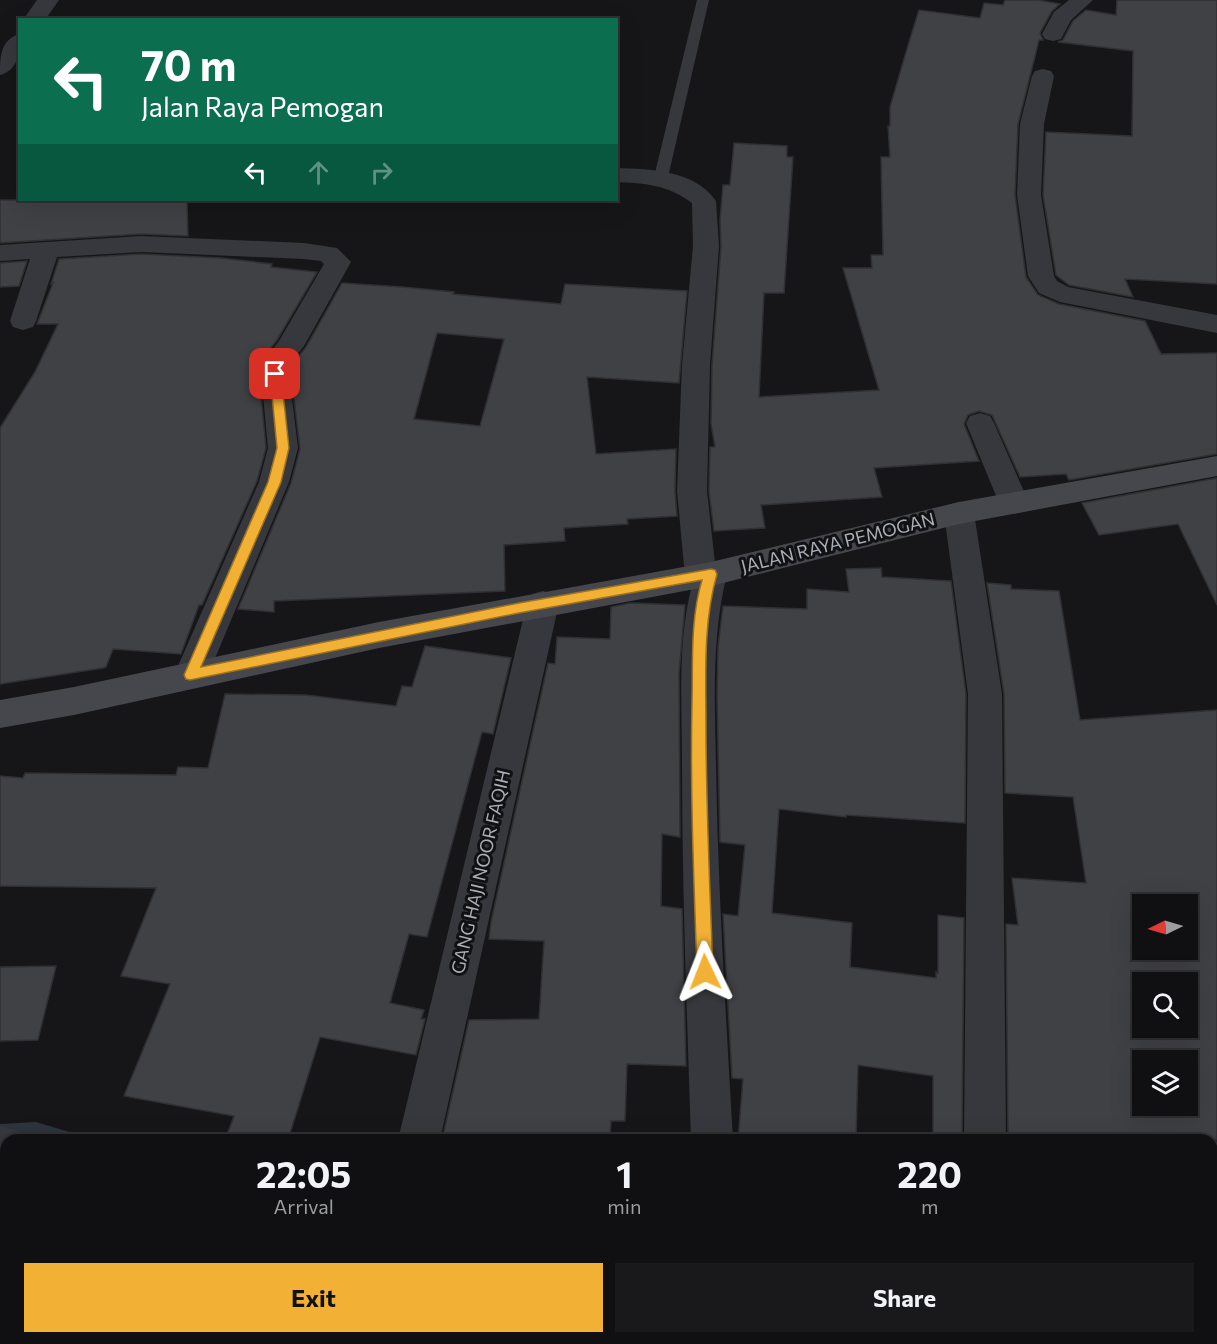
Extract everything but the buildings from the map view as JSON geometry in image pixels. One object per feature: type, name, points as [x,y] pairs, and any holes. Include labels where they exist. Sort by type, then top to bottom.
[{"type":"street","points":[[35,18],[48,0]]},
{"type":"street","points":[[1053,34],[1062,17],[1082,0]]},
{"type":"street","points":[[0,68],[18,44]]},
{"type":"street","points":[[1043,76],[1032,124],[1029,195],[1041,276],[1048,287],[1060,294],[1217,324]]},
{"type":"street","points":[[618,175],[661,177],[688,188],[704,201],[706,246],[696,365],[692,491],[706,575],[700,629],[699,805],[712,1134]]},
{"type":"street","points":[[0,253],[141,244],[304,250],[328,255],[338,262],[290,346],[279,359],[275,374],[283,448],[274,482],[190,675]]},
{"type":"street","points":[[23,321],[46,250]]},
{"type":"street","points":[[980,423],[1014,503]]},
{"type":"street","name":"JALAN RAYA PEMOGAN","points":[[0,714],[543,603],[706,575],[959,513],[1217,466]]},
{"type":"street","points":[[959,513],[985,694],[985,1134]]},
{"type":"street","name":"GANG HAJI NOOR FAQIH","points":[[420,1134],[543,603]]},
{"type":"lane","points":[[661,177],[704,0]]},
{"type":"waterway","points":[[0,1132],[36,1130],[50,1134]]},
{"type":"route","points":[[275,374],[283,448],[274,482],[190,675],[379,635],[711,574],[703,599],[700,629],[699,805],[705,972]]}]
